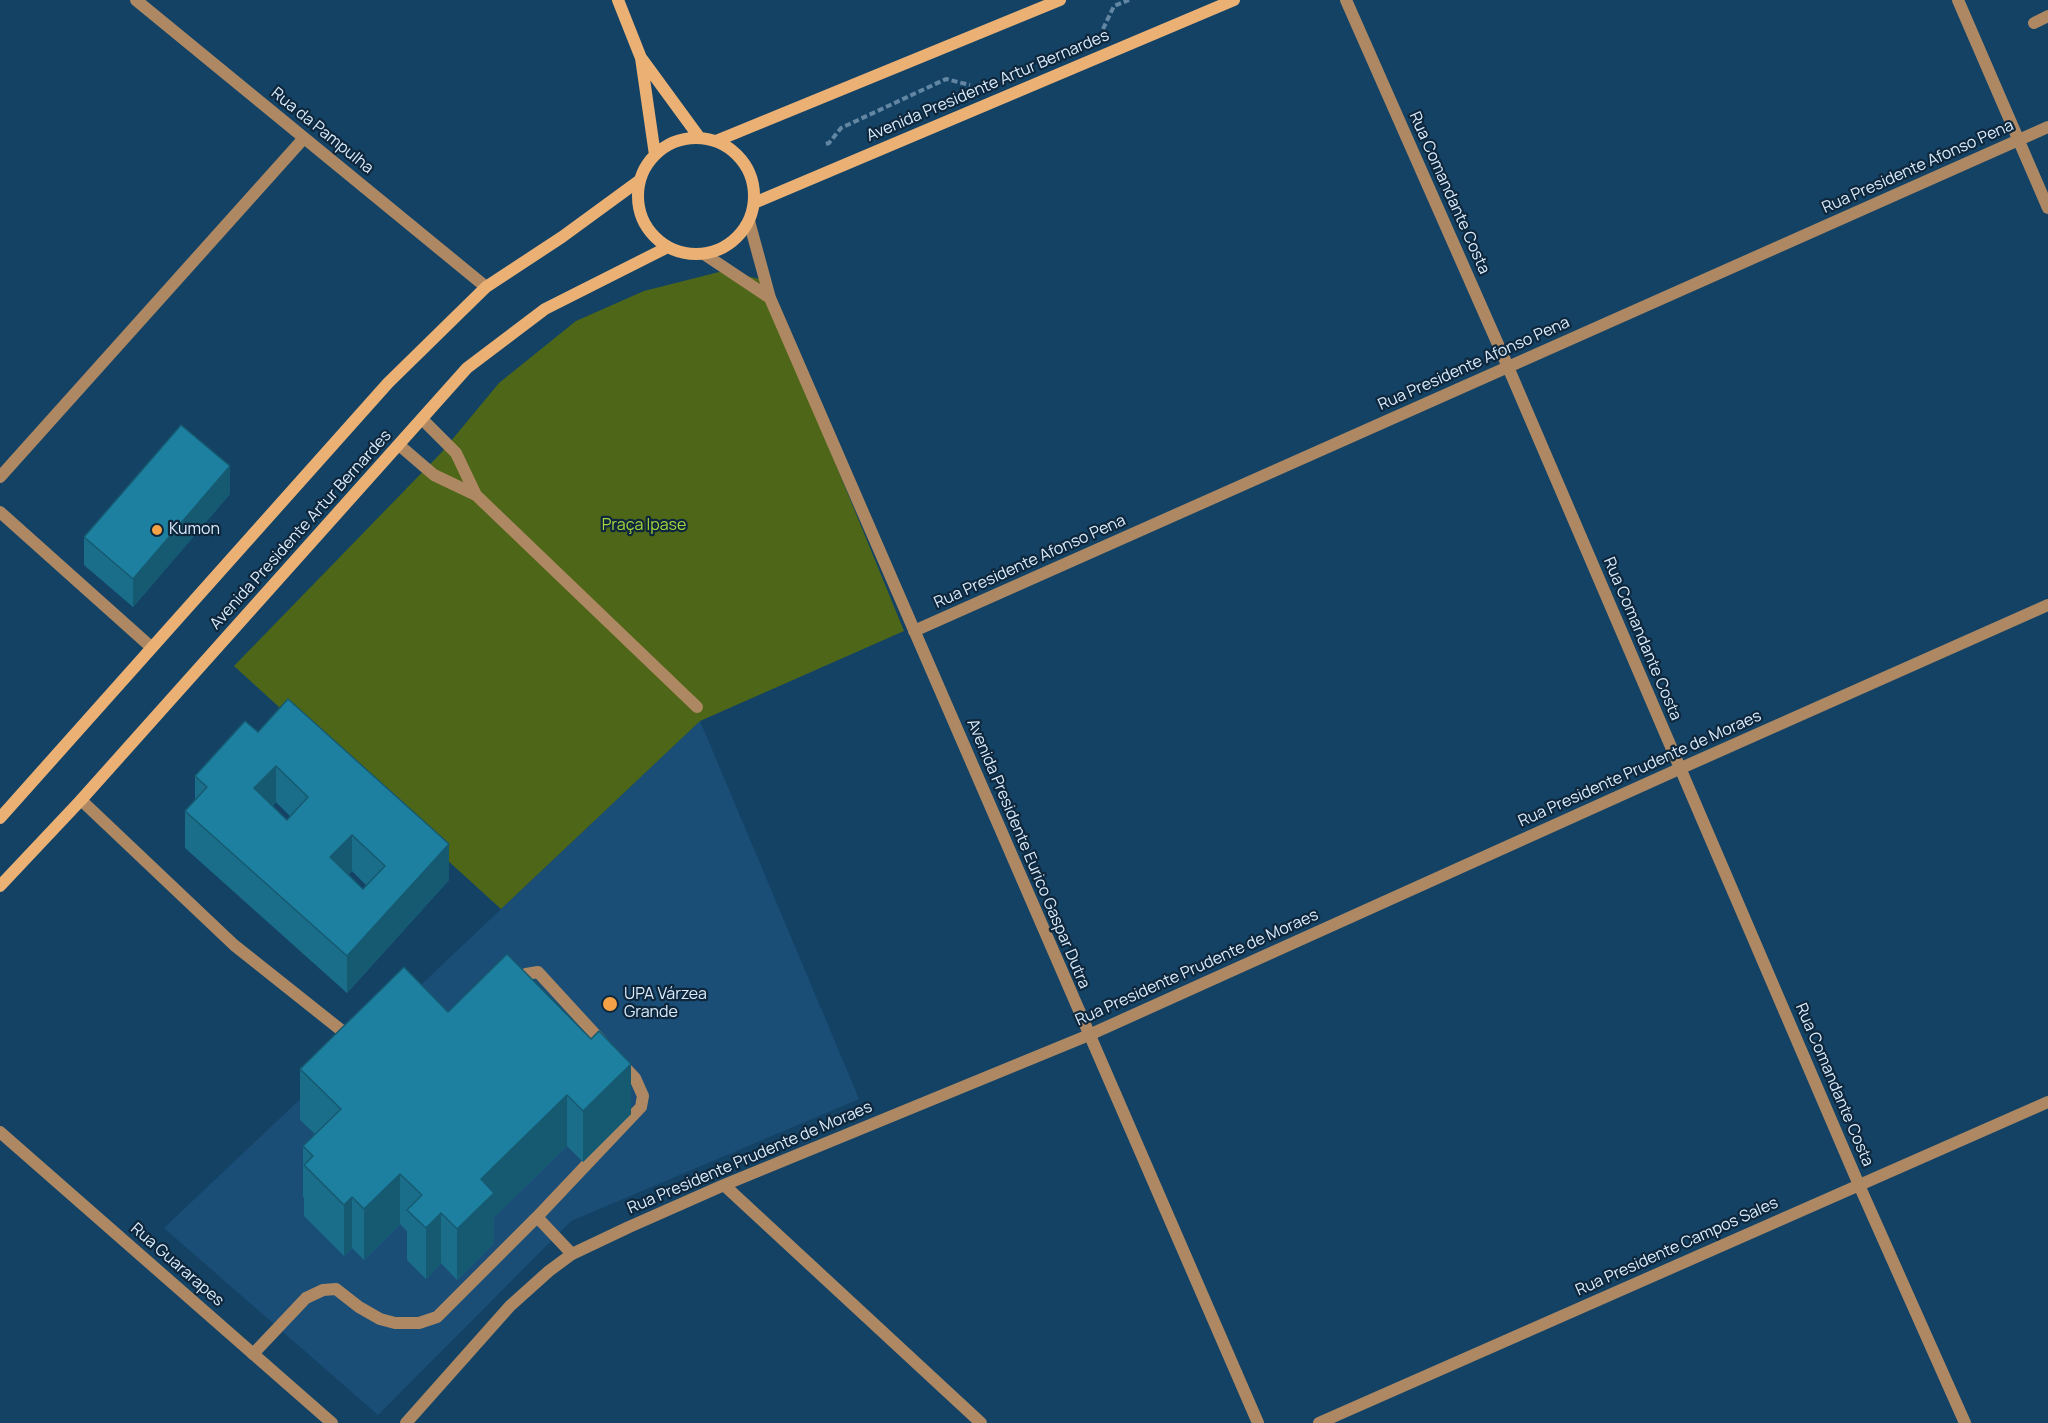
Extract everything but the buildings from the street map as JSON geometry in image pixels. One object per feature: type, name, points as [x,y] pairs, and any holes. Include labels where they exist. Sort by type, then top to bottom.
[{"type":"main road","points":[[618,0],[641,58],[655,155]]},
{"type":"main road","points":[[716,141],[1060,0]]},
{"type":"main road","name":"Avenida Presidente Artur Bernardes","points":[[754,203],[1234,0]]},
{"type":"main road","points":[[641,58],[699,137]]},
{"type":"main road","points":[[699,137],[716,141],[733,151],[746,166],[753,184],[754,203],[749,221],[738,237],[723,248],[704,254],[685,253],[668,247],[652,235],[642,218],[638,200],[640,180],[648,163],[655,155],[678,140],[699,137]]},
{"type":"main road","name":"Avenida Presidente Artur Bernardes","points":[[0,818],[388,383],[486,287],[562,237],[640,180]]},
{"type":"main road","name":"Avenida Presidente Artur Bernardes","points":[[0,886],[81,800],[467,368],[545,309],[668,247]]},
{"type":"street","name":"Rua da Pampulha","points":[[136,0],[486,287]]},
{"type":"street","name":"Rua Comandante Costa","points":[[1346,0],[1508,367],[1859,1185],[1965,1423]]},
{"type":"street","points":[[1958,0],[2048,208]]},
{"type":"street","points":[[2034,23],[2048,16]]},
{"type":"street","name":"Rua Presidente Afonso Pena","points":[[914,631],[2048,127]]},
{"type":"street","points":[[0,477],[304,138]]},
{"type":"street","name":"Avenida Presidente Eurico Gaspar Dutra","points":[[749,221],[770,298],[1258,1423]]},
{"type":"street","points":[[704,254],[770,298]]},
{"type":"street","points":[[422,419],[456,453],[476,495]]},
{"type":"street","points":[[399,445],[434,475],[476,495],[697,707]]},
{"type":"street","points":[[0,512],[151,647]]},
{"type":"street","name":"Rua Presidente Prudente de Moraes","points":[[406,1423],[510,1306],[572,1254],[724,1185],[1089,1035],[2048,605]]},
{"type":"street","points":[[81,800],[234,945],[351,1038]]},
{"type":"street","points":[[253,1354],[306,1298],[323,1290],[336,1288],[359,1308],[380,1319],[395,1323],[419,1323],[437,1317],[537,1217],[641,1107],[642,1096],[635,1078],[538,972],[526,974],[508,990]]},
{"type":"street","name":"Rua Presidente Campos Sales","points":[[1319,1423],[2048,1102]]},
{"type":"street","name":"Rua Guararapes","points":[[0,1132],[332,1423]]},
{"type":"street","points":[[724,1185],[981,1423]]},
{"type":"street","points":[[537,1217],[572,1254]]},
{"type":"path","points":[[1101,32],[1114,6],[1129,0]]},
{"type":"path","points":[[819,147],[829,143],[841,128],[946,79],[974,86]]},
{"type":"shaded area","name":"UPA Várzea Grande","points":[[700,721],[859,1099],[571,1221],[378,1415],[164,1228]]},
{"type":"green space","name":"Praça Ipase","points":[[723,271],[760,279],[904,631],[700,721],[501,909],[234,666],[441,453],[499,383],[576,321],[644,291]]},
{"type":"place","name":"Kumon","points":[[157,530]]},
{"type":"place","name":"UPA Várzea Grande","points":[[610,1004]]}]
